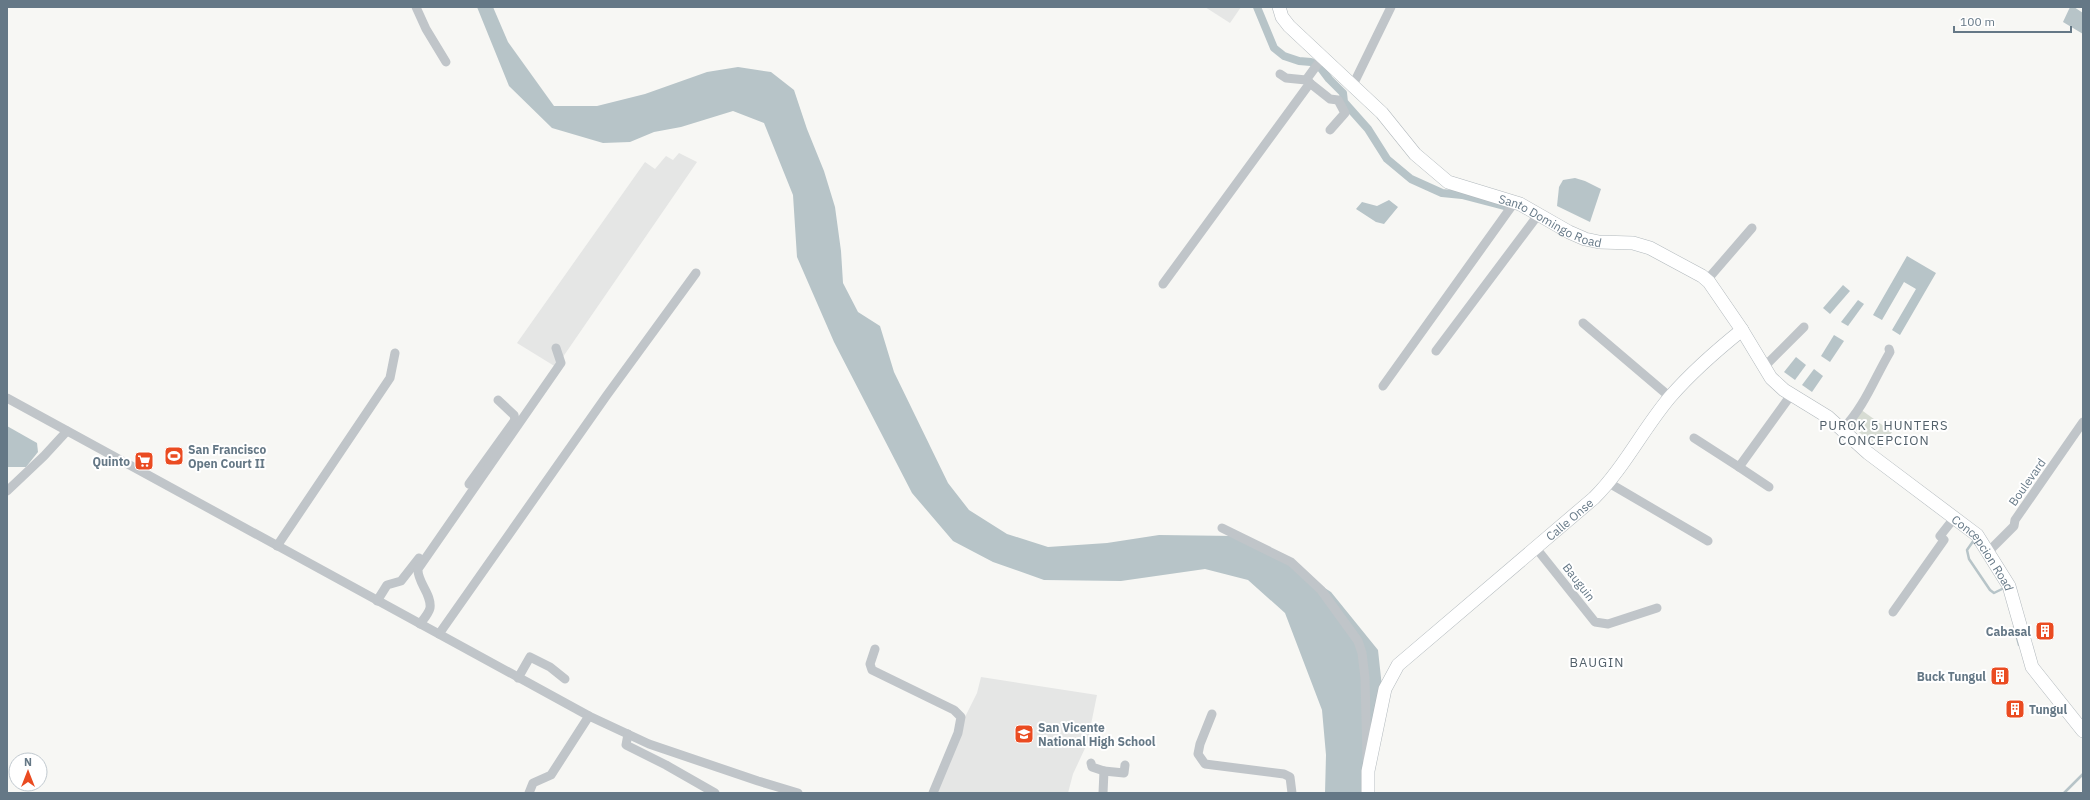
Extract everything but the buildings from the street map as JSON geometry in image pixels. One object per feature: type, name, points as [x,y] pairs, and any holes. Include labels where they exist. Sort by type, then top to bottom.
[{"type":"street","points":[[416,7],[426,29],[446,62]]},
{"type":"street","name":"Santo Domingo Road","points":[[1279,7],[1282,17],[1319,63],[1353,85],[1382,113],[1415,154],[1448,182],[1514,203],[1538,214],[1569,232],[1585,238],[1599,242],[1633,243],[1650,248],[1707,280],[1739,332],[1771,378],[1790,397],[1827,417]]},
{"type":"street","points":[[1353,85],[1391,7]]},
{"type":"street","points":[[1162,284],[1308,82],[1319,63]]},
{"type":"street","points":[[1280,74],[1286,78],[1308,82],[1330,99],[1338,100],[1345,113],[1330,130]]},
{"type":"street","points":[[1383,386],[1514,203]]},
{"type":"street","points":[[1436,351],[1538,214]]},
{"type":"street","points":[[1707,280],[1752,228]]},
{"type":"street","points":[[439,634],[616,383],[696,273]]},
{"type":"street","points":[[1583,323],[1670,397]]},
{"type":"street","points":[[1764,368],[1804,327]]},
{"type":"street","name":"Calle Onse","points":[[1368,793],[1368,771],[1384,695],[1390,678],[1398,665],[1578,514],[1609,483],[1670,397],[1722,346],[1739,332]]},
{"type":"street","points":[[420,624],[430,608],[428,597],[418,574],[418,569],[561,363],[556,348]]},
{"type":"street","points":[[1842,430],[1859,410],[1870,392],[1890,352],[1889,349]]},
{"type":"street","points":[[277,546],[390,378],[396,353]]},
{"type":"street","points":[[1739,467],[1790,397]]},
{"type":"street","points":[[7,398],[589,716],[649,744],[758,782],[798,793]]},
{"type":"street","points":[[377,601],[387,585],[401,581],[416,562],[515,420],[514,415],[498,400]]},
{"type":"street","name":"Concepcion Road","points":[[1827,417],[1868,453],[1977,535],[2009,586],[2032,667],[2083,731]]},
{"type":"street","name":"Boulevard","points":[[1988,552],[2014,526],[2015,520],[2083,422]]},
{"type":"street","points":[[7,491],[44,456],[67,431]]},
{"type":"street","points":[[1694,438],[1769,487]]},
{"type":"street","points":[[1609,483],[1708,541]]},
{"type":"street","points":[[1893,612],[1944,540],[1940,536],[1954,519]]},
{"type":"street","points":[[1222,528],[1291,562],[1321,590],[1358,641],[1362,653],[1365,678],[1368,771]]},
{"type":"street","name":"Bauguin","points":[[1536,548],[1595,622],[1608,624],[1657,608]]},
{"type":"street","points":[[875,649],[870,664],[872,670],[954,710],[961,717],[958,733],[933,793]]},
{"type":"street","points":[[518,678],[530,657],[550,667],[565,679]]},
{"type":"street","points":[[1212,714],[1200,744],[1198,754],[1205,764],[1284,774],[1290,777],[1292,793]]},
{"type":"street","points":[[530,793],[533,783],[551,775],[589,716]]},
{"type":"street","points":[[628,734],[626,745],[666,765],[715,793]]},
{"type":"street","points":[[1091,763],[1092,767],[1104,772],[1124,773],[1125,765]]},
{"type":"street","points":[[1103,793],[1104,772]]},
{"type":"shaded area","points":[[477,7],[493,7],[508,42],[554,106],[597,106],[645,94],[707,72],[738,67],[771,72],[794,90],[807,129],[824,171],[835,207],[841,251],[843,283],[858,312],[880,326],[894,372],[948,483],[969,510],[1007,534],[1048,547],[1107,543],[1159,535],[1235,536],[1274,555],[1331,592],[1378,650],[1382,687],[1365,793],[1325,793],[1326,755],[1322,710],[1285,613],[1248,580],[1205,569],[1121,581],[1044,580],[993,562],[953,541],[912,493],[834,342],[797,257],[793,195],[764,123],[733,111],[681,127],[654,132],[630,142],[603,143],[552,128],[509,86]]},
{"type":"shaded area","points":[[1205,7],[1241,7],[1230,23]]},
{"type":"shaded area","points":[[2070,7],[2074,7],[2083,13],[2083,34],[2063,22]]},
{"type":"shaded area","points":[[679,153],[697,162],[556,367],[517,343],[645,162],[655,169],[666,156],[673,160]]},
{"type":"shaded area","points":[[1575,178],[1601,189],[1590,222],[1557,206],[1559,187],[1563,180]]},
{"type":"shaded area","points":[[1389,200],[1398,207],[1384,224],[1376,222],[1356,209],[1362,202],[1377,206]]},
{"type":"shaded area","points":[[1907,256],[1936,273],[1900,335],[1892,330],[1916,289],[1904,282],[1882,320],[1873,315]]},
{"type":"shaded area","points":[[1843,285],[1850,291],[1830,314],[1823,308]]},
{"type":"shaded area","points":[[1858,300],[1864,304],[1848,326],[1841,322]]},
{"type":"shaded area","points":[[1834,335],[1844,341],[1830,362],[1821,356]]},
{"type":"shaded area","points":[[1796,357],[1806,365],[1795,380],[1784,372]]},
{"type":"shaded area","points":[[1814,369],[1823,376],[1812,392],[1802,385]]},
{"type":"shaded area","points":[[1860,409],[1892,432],[1881,448],[1849,425]]},
{"type":"shaded area","points":[[7,426],[37,443],[38,452],[26,467],[7,467]]},
{"type":"shaded area","name":"San Vicente National High School","points":[[981,677],[1097,695],[1087,744],[1073,774],[1068,793],[934,793],[962,723],[977,693]]},
{"type":"waterway","points":[[1257,7],[1274,48],[1284,56],[1299,61],[1311,62],[1320,67],[1329,79],[1343,93],[1344,102],[1368,129],[1387,159],[1411,179],[1442,193],[1462,195],[1508,207]]},
{"type":"waterway","points":[[1974,540],[1967,550],[1969,559],[1990,590],[1994,593],[2004,588]]},
{"type":"waterway","points":[[2014,627],[2019,645]]},
{"type":"waterway","points":[[2064,793],[2083,774]]},
{"type":"place","name":"San Francisco Open Court II","points":[[174,456]]},
{"type":"place","name":"Quinto","points":[[144,461]]},
{"type":"place","name":"Cabasal","points":[[2045,631]]},
{"type":"place","name":"Buck Tungul","points":[[2000,676]]},
{"type":"place","name":"Tungul","points":[[2015,709]]},
{"type":"place","name":"San Vicente National High School","points":[[1024,734]]},
{"type":"district","name":"PUROK 5 HUNTERS CONCEPCION","points":[[1884,432]]},
{"type":"district","name":"BAUGIN","points":[[1597,662]]}]
